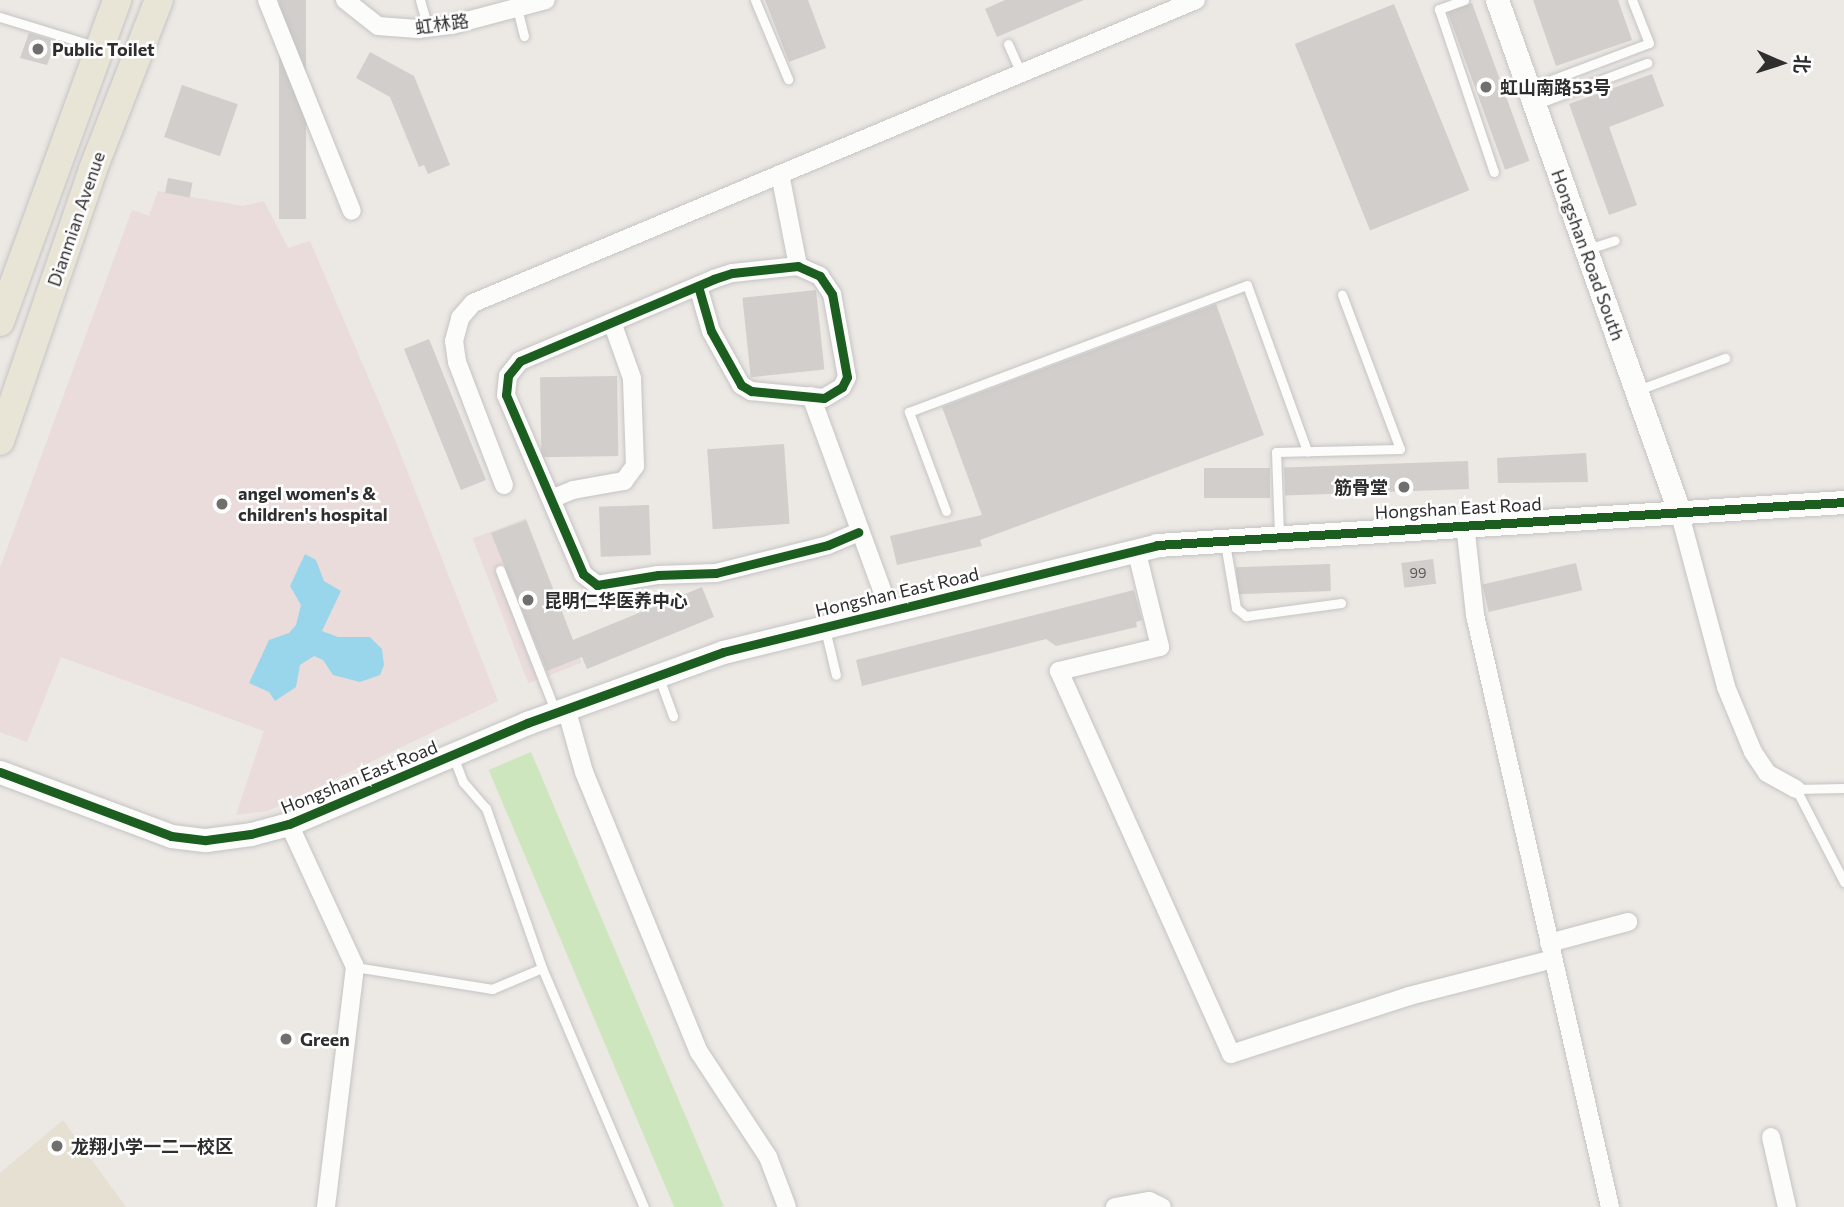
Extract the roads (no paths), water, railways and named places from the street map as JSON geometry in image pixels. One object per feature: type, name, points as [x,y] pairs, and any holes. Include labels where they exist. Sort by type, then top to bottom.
[{"type":"main road","name":"Dianmian Avenue","points":[[0,441],[93,169],[159,0]]},
{"type":"main road","points":[[148,27],[173,0]]},
{"type":"main road","points":[[115,6],[131,4],[147,16],[148,27]]},
{"type":"main road","name":"Dianmian Avenue","points":[[0,322],[115,6]]},
{"type":"street","points":[[267,0],[352,211]]},
{"type":"street","name":"虹林路","points":[[345,0],[378,26],[428,28],[510,6],[546,0]]},
{"type":"street","points":[[505,485],[457,362],[454,341],[460,318],[473,303],[1196,0]]},
{"type":"street","name":"Hongshan Road South","points":[[1497,0],[1679,511]]},
{"type":"street","points":[[780,174],[798,266]]},
{"type":"street","points":[[698,286],[712,331],[741,385],[751,391],[811,396],[834,394],[842,387],[847,366],[832,294],[820,276],[798,266],[732,273],[698,286],[520,361],[505,385],[583,574],[597,585],[657,575],[716,573],[828,545],[858,532]]},
{"type":"street","points":[[551,499],[573,490],[624,481],[635,466],[632,378],[612,322]]},
{"type":"street","points":[[811,396],[858,532],[890,612]]},
{"type":"street","name":"Hongshan East Road","points":[[0,772],[171,836],[206,840],[289,824],[561,710],[756,641],[890,612],[1136,549],[1224,537],[1844,502]]},
{"type":"street","points":[[1679,511],[1727,687],[1753,752],[1766,773],[1796,789]]},
{"type":"street","points":[[1465,524],[1475,615],[1610,1207]]},
{"type":"street","points":[[1136,549],[1160,647],[1059,671],[1231,1054],[1551,951],[1628,922]]},
{"type":"street","points":[[561,710],[699,1052],[768,1157],[787,1207]]},
{"type":"street","points":[[289,824],[355,967],[326,1207]]},
{"type":"street","points":[[1771,1137],[1787,1207]]},
{"type":"street","points":[[1115,1207],[1149,1201],[1162,1207]]},
{"type":"lane","points":[[420,0],[428,28]]},
{"type":"lane","points":[[755,0],[788,79]]},
{"type":"lane","points":[[1464,0],[1439,9],[1494,172]]},
{"type":"lane","points":[[1531,97],[1649,43],[1632,0]]},
{"type":"lane","points":[[510,6],[524,36]]},
{"type":"lane","points":[[0,18],[99,48]]},
{"type":"lane","points":[[1008,44],[1021,73]]},
{"type":"lane","points":[[1531,97],[1647,63]]},
{"type":"lane","points":[[1586,250],[1615,240]]},
{"type":"lane","points":[[946,511],[909,412],[1247,285],[1307,451]]},
{"type":"lane","points":[[1279,534],[1276,452],[1400,449],[1342,295]]},
{"type":"lane","points":[[1636,390],[1725,358]]},
{"type":"lane","points":[[1224,537],[1236,608],[1246,616],[1341,603]]},
{"type":"lane","points":[[500,570],[561,710]]},
{"type":"lane","points":[[825,626],[836,675]]},
{"type":"lane","points":[[657,675],[673,716]]},
{"type":"lane","points":[[452,755],[463,782],[486,808],[542,968],[644,1207]]},
{"type":"lane","points":[[1844,788],[1796,789],[1844,882]]},
{"type":"lane","points":[[355,967],[492,989],[542,968]]},
{"type":"water","points":[[305,554],[316,560],[324,581],[341,591],[322,631],[338,637],[370,637],[382,649],[384,665],[380,675],[360,682],[333,675],[323,660],[314,656],[300,665],[296,687],[275,701],[269,692],[249,683],[269,640],[289,633],[296,625],[301,605],[290,586]]},
{"type":"place","name":"Public Toilet","points":[[38,49]]},
{"type":"place","name":"虹山南路53号","points":[[1486,87]]},
{"type":"place","name":"筋骨堂","points":[[1404,487]]},
{"type":"place","name":"angel women's & children's hospital","points":[[222,504]]},
{"type":"place","name":"昆明仁华医养中心","points":[[528,600]]},
{"type":"place","name":"Green","points":[[286,1039]]},
{"type":"place","name":"龙翔小学一二一校区","points":[[57,1146]]}]
